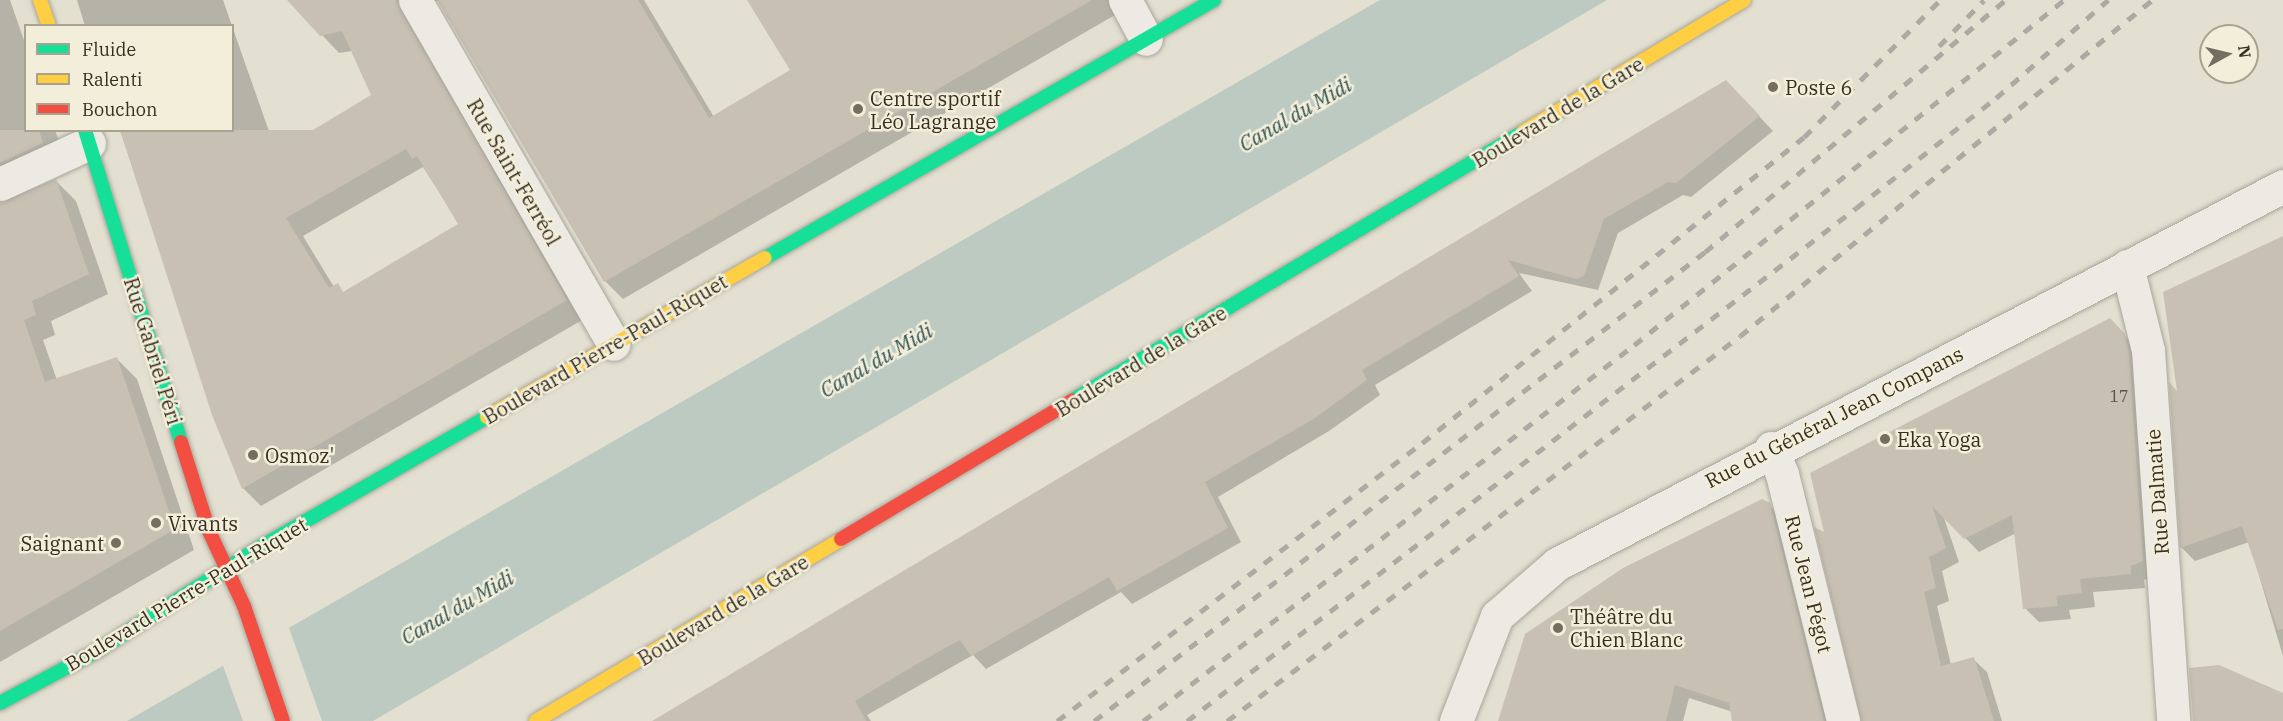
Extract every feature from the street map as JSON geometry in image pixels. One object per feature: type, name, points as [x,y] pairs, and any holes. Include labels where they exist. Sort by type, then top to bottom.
[{"type":"main road","points":[[40,0],[48,24]]},
{"type":"main road","name":"Boulevard Pierre-Paul-Riquet","points":[[0,703],[97,651],[225,569],[1214,0]]},
{"type":"main road","name":"Boulevard de la Gare","points":[[536,721],[1744,0]]},
{"type":"main road","name":"Rue Gabriel Péri","points":[[87,137],[225,569],[245,610],[283,721]]},
{"type":"street","name":"Rue Saint-Ferréol","points":[[415,0],[614,344]]},
{"type":"street","points":[[1125,0],[1146,39]]},
{"type":"street","points":[[0,184],[87,137]]},
{"type":"street","name":"Rue du Général Jean Compans","points":[[1456,721],[1482,646],[1497,616],[1522,592],[1567,558],[1771,448],[2283,186]]},
{"type":"street","name":"Rue Dalmatie","points":[[2127,266],[2148,350],[2173,721]]},
{"type":"street","name":"Rue Jean Pégot","points":[[1771,448],[1782,474],[1843,721]]},
{"type":"water","name":"Canal du Midi","points":[[1380,0],[1607,0],[373,721],[127,721]]},
{"type":"pier","points":[[288,625],[322,721],[243,721],[222,663]]},
{"type":"building","points":[[287,0],[396,0],[567,300],[242,489],[212,415],[121,132],[313,130],[371,95],[342,31],[320,36]],"holes":[[[406,149],[412,159],[417,156],[458,224],[343,292],[338,283],[329,288],[286,218]]]},
{"type":"building","points":[[437,0],[638,0],[709,118],[790,70],[747,0],[1092,0],[604,282]]},
{"type":"building","points":[[1726,80],[1760,116],[1676,183],[1668,182],[1604,219],[1584,276],[1576,279],[1508,260],[1519,276],[1362,370],[1367,380],[1315,418],[1205,482],[1228,528],[1117,591],[1109,577],[971,656],[960,640],[855,701],[866,721],[652,721]]},
{"type":"building","points":[[0,130],[40,132],[43,143],[0,163]]},
{"type":"building","points":[[56,179],[89,274],[32,301],[36,315],[24,320],[45,382],[117,357],[175,529],[0,631],[0,202]]},
{"type":"building","points":[[2283,236],[2283,629],[2278,630],[2242,526],[2180,548],[2169,382],[2177,391],[2163,292]]},
{"type":"building","points":[[2110,318],[2125,334],[2129,353],[2143,561],[2131,566],[2131,574],[2080,579],[2082,593],[2056,596],[2058,606],[2023,609],[2012,515],[1964,539],[1932,506],[1946,548],[1929,557],[1936,588],[1924,592],[1941,666],[1974,657],[1994,721],[1861,721],[1814,527],[1824,532],[1810,473]]},
{"type":"building","points":[[1762,499],[1770,503],[1824,721],[1732,721],[1729,703],[1675,685],[1666,721],[1498,721],[1525,634],[1623,568]]},
{"type":"building","points":[[2219,665],[2283,693],[2283,721],[2193,721],[2189,668]]},
{"type":"railway","points":[[1057,721],[1422,443],[1804,137],[1940,0]]},
{"type":"railway","points":[[1939,46],[1984,0]]},
{"type":"railway","points":[[1094,721],[1705,252],[2005,0]]},
{"type":"railway","points":[[1143,721],[1634,345],[2064,0]]},
{"type":"railway","points":[[1187,721],[1856,208],[1996,98],[2108,0]]},
{"type":"railway","points":[[1227,721],[1740,336],[2152,0]]},
{"type":"traffic: fast","points":[[765,258],[1214,0]]},
{"type":"traffic: fast","points":[[86,132],[181,442]]},
{"type":"traffic: fast","points":[[1073,400],[1523,132]]},
{"type":"traffic: fast","points":[[0,703],[97,651],[262,546],[487,417]]},
{"type":"traffic: slow","points":[[40,0],[48,24]]},
{"type":"traffic: slow","points":[[1523,132],[1744,0]]},
{"type":"traffic: slow","points":[[487,417],[765,258]]},
{"type":"traffic: slow","points":[[536,721],[841,539]]},
{"type":"traffic: jam","points":[[841,539],[1073,400]]},
{"type":"traffic: jam","points":[[181,442],[209,531],[244,606],[283,721]]},
{"type":"place","name":"Poste 6","points":[[1773,87]]},
{"type":"place","name":"Centre sportif Léo Lagrange","points":[[858,109]]},
{"type":"place","name":"Eka Yoga","points":[[1885,439]]},
{"type":"place","name":"Osmoz'","points":[[253,455]]},
{"type":"place","name":"Vivants","points":[[156,523]]},
{"type":"place","name":"Saignant","points":[[116,543]]},
{"type":"place","name":"Théâtre du Chien Blanc","points":[[1558,628]]}]
